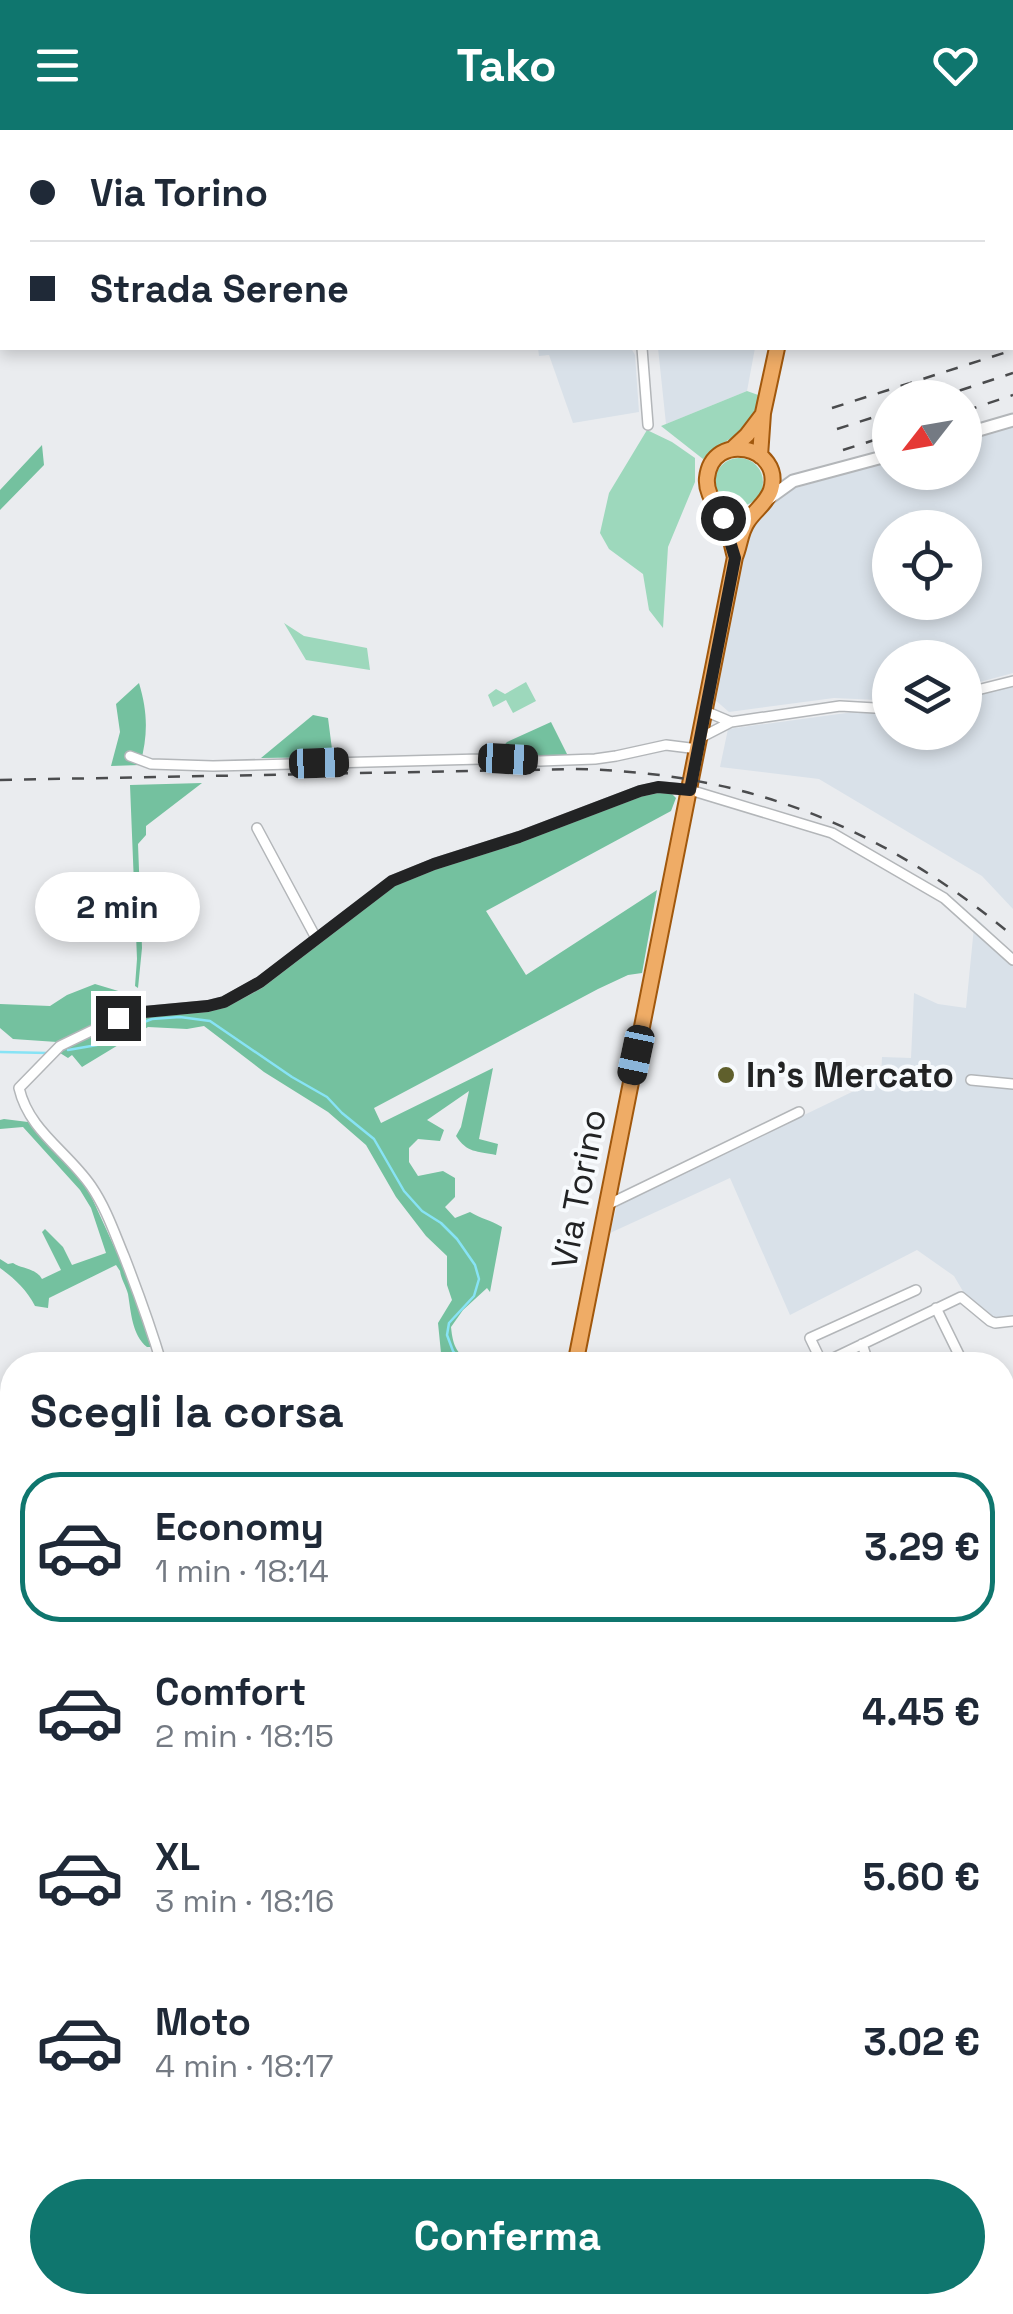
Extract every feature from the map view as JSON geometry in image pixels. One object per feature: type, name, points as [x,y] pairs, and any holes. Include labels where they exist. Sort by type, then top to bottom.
[{"type":"main road","points":[[764,413],[747,436],[718,456],[708,469],[707,486],[716,504],[726,512],[748,513],[763,504],[772,485],[765,461],[764,413],[777,350]]},
{"type":"main road","points":[[732,449],[750,450],[765,461]]},
{"type":"main road","name":"Via Torino","points":[[716,504],[728,528],[735,558]]},
{"type":"main road","name":"Via Torino","points":[[578,1352],[735,558],[744,526],[763,504]]},
{"type":"street","points":[[642,350],[648,426]]},
{"type":"street","points":[[982,429],[1013,420]]},
{"type":"street","points":[[763,504],[793,482],[872,459]]},
{"type":"street","points":[[765,461],[793,482]]},
{"type":"street","points":[[982,689],[1013,682]]},
{"type":"street","points":[[130,756],[151,764],[213,766],[502,756],[540,761],[616,756],[666,745],[699,744],[731,722],[840,706],[872,708]]},
{"type":"street","points":[[705,711],[731,722]]},
{"type":"street","points":[[158,1352],[107,1214],[91,1186],[31,1120],[19,1088],[60,1046],[118,1018],[224,1002],[260,982],[392,881],[407,874],[640,791],[658,787],[690,790],[832,833],[944,898],[1013,960]]},
{"type":"street","points":[[258,828],[316,938]]},
{"type":"street","points":[[971,1080],[1013,1084]]},
{"type":"street","points":[[607,1205],[798,1112]]},
{"type":"street","points":[[816,1352],[810,1338],[916,1290]]},
{"type":"street","points":[[846,1352],[960,1297],[990,1321],[1013,1321]]},
{"type":"street","points":[[936,1308],[958,1352]]},
{"type":"street","points":[[862,1344],[865,1352]]},
{"type":"shaded area","points":[[538,350],[632,350],[639,412],[573,423],[549,355],[539,356]]},
{"type":"shaded area","points":[[658,350],[755,350],[747,391],[666,424]]},
{"type":"shaded area","points":[[1013,425],[1013,673],[982,681],[982,640],[872,640],[872,700],[834,698],[729,712],[714,699],[742,554],[752,524],[778,496],[872,466],[872,490],[982,490],[982,434]]},
{"type":"shaded area","points":[[1013,684],[1013,909],[982,876],[819,779],[720,767],[728,729],[872,709],[872,750],[982,750],[982,691]]},
{"type":"shaded area","points":[[975,917],[1013,953],[1013,1316],[994,1318],[964,1293],[954,1276],[917,1250],[790,1315],[730,1178],[610,1233],[617,1205],[881,1078],[882,1057],[911,1058],[914,993],[938,1004],[966,1008]]},
{"type":"green space","points":[[747,391],[761,396],[751,419],[703,459],[661,426]]},
{"type":"green space","points":[[647,430],[695,458],[695,482],[668,547],[663,628],[649,610],[643,574],[609,549],[600,533],[609,493]]},
{"type":"green space","points":[[42,445],[44,465],[0,510],[0,490]]},
{"type":"green space","points":[[739,458],[756,465],[763,482],[756,499],[739,506],[722,499],[715,482],[722,465]]},
{"type":"green space","points":[[284,623],[304,636],[367,648],[370,670],[306,660]]},
{"type":"green space","points":[[526,682],[536,701],[513,713],[506,700],[493,707],[488,695],[496,689],[505,694]]},
{"type":"green space","points":[[139,683],[146,724],[140,765],[111,766],[120,732],[116,704]]},
{"type":"green space","points":[[313,715],[328,718],[333,757],[261,758]]},
{"type":"green space","points":[[551,722],[568,756],[500,750],[507,742]]},
{"type":"green space","points":[[202,783],[146,826],[146,835],[138,844],[142,948],[138,988],[130,785]]},
{"type":"green space","points":[[641,793],[672,794],[676,798],[671,811],[486,911],[526,975],[657,890],[642,973],[598,989],[374,1108],[381,1123],[493,1068],[479,1139],[498,1144],[496,1155],[468,1148],[456,1136],[469,1091],[427,1120],[444,1130],[440,1141],[418,1139],[409,1148],[409,1162],[418,1176],[443,1171],[455,1178],[455,1197],[445,1207],[455,1218],[470,1212],[502,1227],[490,1292],[487,1288],[451,1327],[459,1352],[441,1352],[438,1323],[452,1300],[447,1285],[447,1256],[396,1197],[366,1145],[328,1112],[264,1072],[204,1026],[148,1027],[82,1067],[72,1055],[68,1058],[60,1053],[93,1034],[130,1020],[226,1005],[395,883]]},
{"type":"green space","points":[[95,984],[135,996],[100,1023],[57,1042],[13,1039],[0,1028],[0,1004],[50,1006]]},
{"type":"green space","points":[[0,1120],[28,1122],[86,1185],[134,1290],[153,1347],[147,1347],[135,1330],[128,1294],[116,1265],[49,1298],[48,1308],[35,1306],[20,1285],[0,1268],[0,1259],[33,1271],[42,1279],[61,1270],[42,1232],[45,1229],[63,1247],[72,1265],[106,1253],[91,1208],[80,1190],[23,1127],[0,1129]]},
{"type":"waterway","points":[[68,1050],[97,1045],[152,1019],[210,1021],[327,1097],[374,1139],[404,1191],[457,1239],[475,1265],[479,1279],[474,1296],[449,1323],[447,1335],[454,1352]]},
{"type":"waterway","points":[[0,1052],[48,1053]]},
{"type":"railway","points":[[832,408],[1013,350]]},
{"type":"railway","points":[[982,383],[1013,373]]},
{"type":"railway","points":[[982,405],[1013,395]]},
{"type":"railway","points":[[837,429],[872,418]]},
{"type":"railway","points":[[843,450],[872,441]]},
{"type":"railway","points":[[0,780],[574,769],[697,781],[808,812],[861,836],[913,864],[1013,936]]},
{"type":"place","name":"In's Mercato","points":[[726,1075]]},
{"type":"route","points":[[118,1018],[224,1002],[260,982],[374,894],[407,874],[640,791],[658,787],[690,790],[735,558],[723,518]]}]
